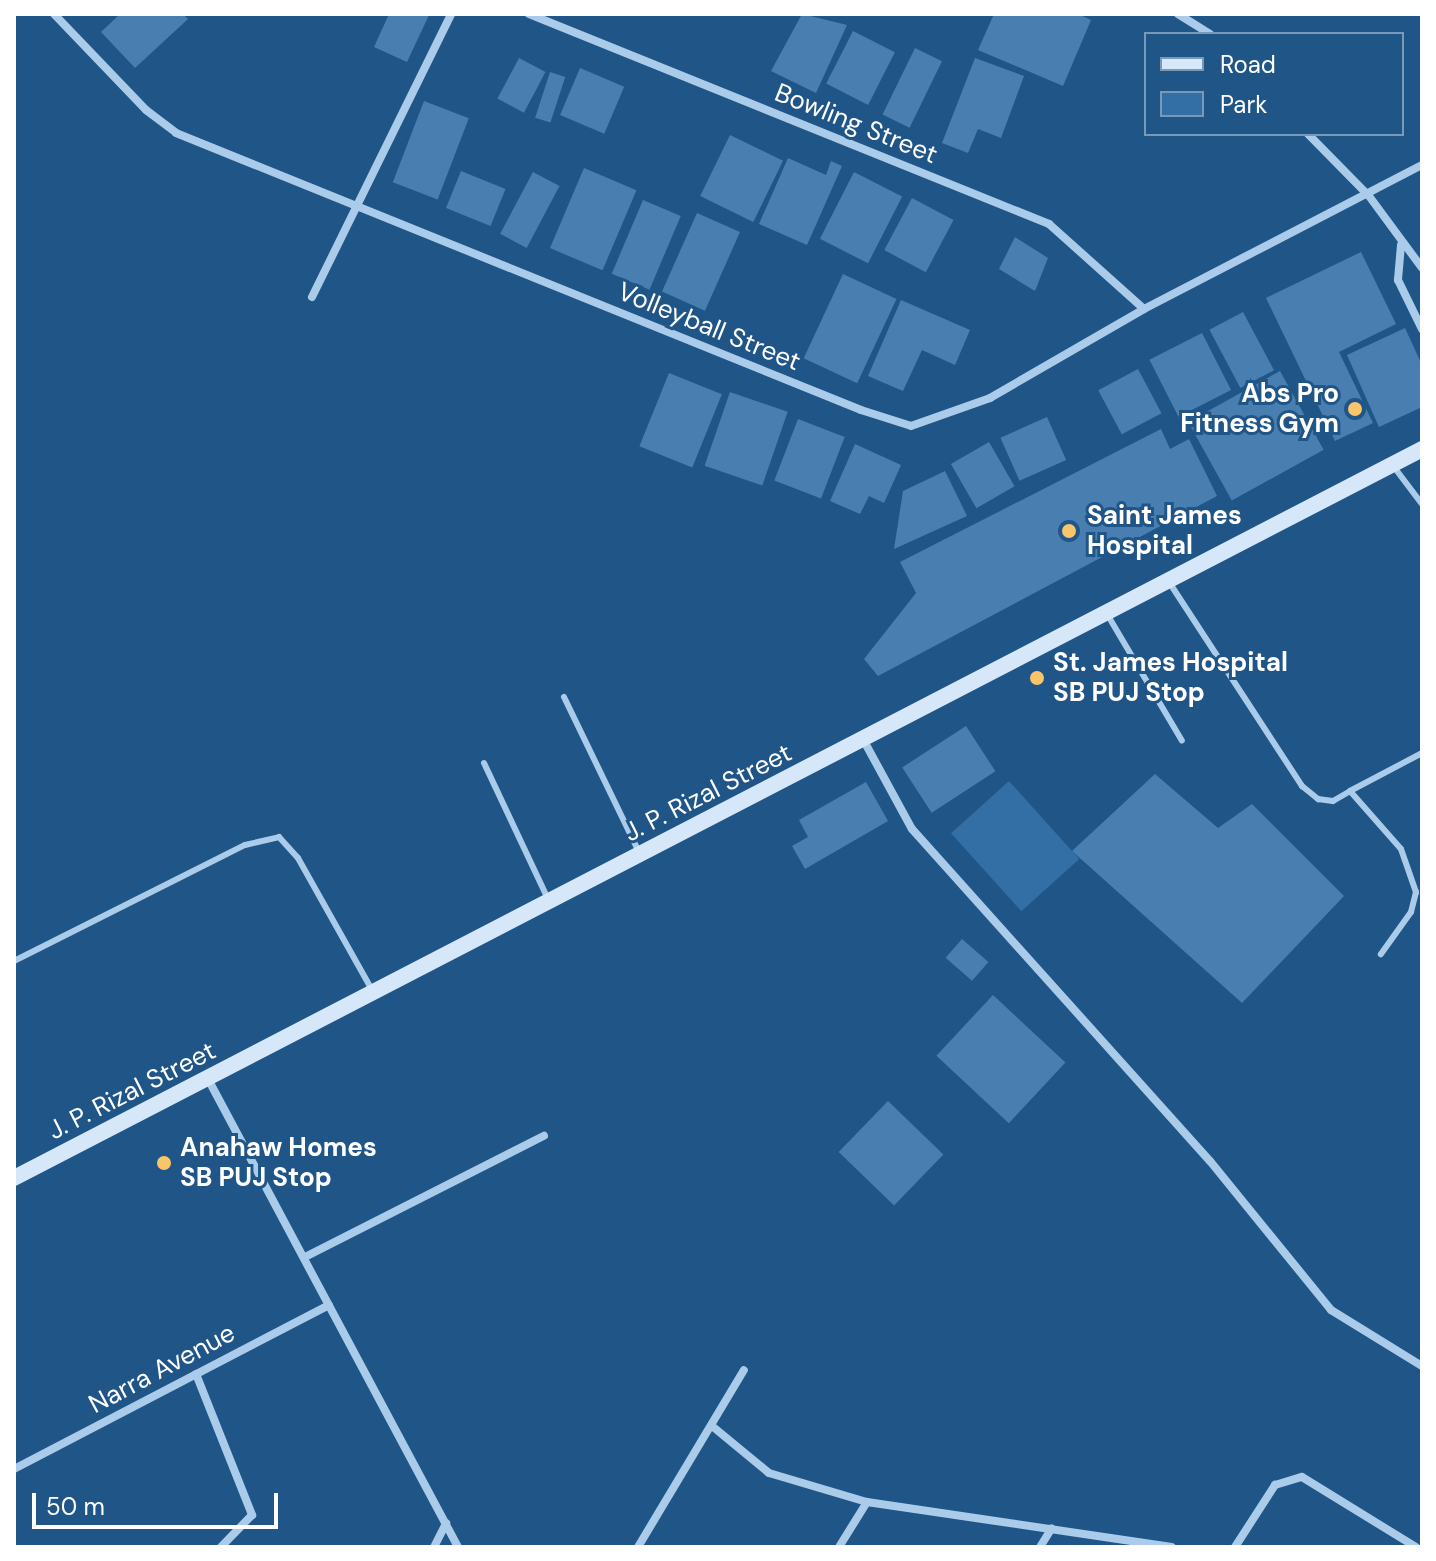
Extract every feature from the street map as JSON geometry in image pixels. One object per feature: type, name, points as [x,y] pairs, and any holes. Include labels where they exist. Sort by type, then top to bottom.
[{"type":"main road","name":"J. P. Rizal Street","points":[[14,1178],[374,994],[548,899],[864,741],[1422,449]]},
{"type":"street","name":"Volleyball Street","points":[[54,14],[146,110],[176,133],[861,410],[911,426],[990,398],[1144,309],[1369,196],[1422,165]]},
{"type":"street","points":[[312,297],[451,14]]},
{"type":"street","name":"Bowling Street","points":[[529,14],[1049,224],[1144,309]]},
{"type":"street","points":[[1178,14],[1207,32]]},
{"type":"street","points":[[1310,136],[1369,196],[1401,245],[1422,268]]},
{"type":"street","points":[[1401,245],[1398,280],[1422,329]]},
{"type":"street","points":[[864,741],[912,829],[1210,1161],[1331,1310],[1419,1364],[1422,1351]]},
{"type":"street","points":[[208,1079],[458,1547]]},
{"type":"street","points":[[305,1257],[544,1136]]},
{"type":"street","name":"Narra Avenue","points":[[14,1469],[329,1305]]},
{"type":"street","points":[[638,1547],[744,1370]]},
{"type":"street","points":[[196,1374],[252,1515],[221,1547]]},
{"type":"street","points":[[712,1426],[769,1473],[867,1502],[1172,1547]]},
{"type":"street","points":[[1235,1547],[1275,1485],[1302,1477],[1416,1547]]},
{"type":"street","points":[[839,1547],[867,1502]]},
{"type":"street","points":[[434,1547],[446,1523]]},
{"type":"street","points":[[1040,1547],[1052,1528]]},
{"type":"lane","points":[[1392,464],[1422,504]]},
{"type":"lane","points":[[1169,582],[1302,786],[1318,799],[1333,801],[1422,753]]},
{"type":"lane","points":[[1107,614],[1182,741]]},
{"type":"lane","points":[[564,697],[640,854]]},
{"type":"lane","points":[[484,763],[548,899]]},
{"type":"lane","points":[[1350,791],[1401,849],[1416,892],[1411,912],[1381,954]]},
{"type":"lane","points":[[14,961],[245,845],[279,837],[298,858],[374,994]]},
{"type":"green space","points":[[1009,781],[1079,859],[1021,911],[951,833]]},
{"type":"building","points":[[120,14],[183,14],[188,19],[135,68],[101,32]]},
{"type":"building","points":[[389,14],[429,15],[407,62],[374,47]]},
{"type":"building","points":[[802,14],[847,25],[816,93],[771,71]]},
{"type":"building","points":[[994,14],[1078,14],[1091,20],[1063,86],[978,50]]},
{"type":"building","points":[[853,31],[895,52],[868,105],[826,84]]},
{"type":"building","points":[[915,48],[942,61],[910,128],[883,115]]},
{"type":"building","points":[[519,58],[545,72],[524,113],[497,99]]},
{"type":"building","points":[[975,58],[1024,76],[1001,138],[978,129],[968,153],[942,143]]},
{"type":"building","points":[[580,68],[624,87],[604,134],[560,115]]},
{"type":"building","points":[[550,72],[565,77],[550,123],[535,118]]},
{"type":"building","points":[[424,101],[469,118],[438,199],[393,182]]},
{"type":"building","points":[[730,135],[783,161],[753,222],[700,196]]},
{"type":"building","points":[[788,158],[826,175],[831,161],[842,166],[807,245],[759,224]]},
{"type":"building","points":[[584,168],[636,190],[602,270],[550,248]]},
{"type":"building","points":[[461,171],[506,189],[491,226],[446,208]]},
{"type":"building","points":[[533,172],[559,186],[527,248],[500,234]]},
{"type":"building","points":[[854,172],[902,197],[868,263],[820,239]]},
{"type":"building","points":[[912,198],[953,220],[926,272],[884,250]]},
{"type":"building","points":[[643,200],[681,216],[649,290],[612,274]]},
{"type":"building","points":[[697,213],[740,232],[705,311],[662,292]]},
{"type":"building","points":[[1015,237],[1048,258],[1035,291],[999,269]]},
{"type":"building","points":[[1361,252],[1396,324],[1339,352],[1373,423],[1335,441],[1266,298]]},
{"type":"building","points":[[843,274],[896,299],[857,383],[804,358]]},
{"type":"building","points":[[901,300],[970,330],[955,365],[922,350],[903,391],[868,376]]},
{"type":"building","points":[[1243,312],[1274,370],[1240,388],[1209,330]]},
{"type":"building","points":[[1405,328],[1422,365],[1422,407],[1379,427],[1347,355]]},
{"type":"building","points":[[1202,333],[1231,390],[1178,417],[1149,360]]},
{"type":"building","points":[[1138,369],[1161,413],[1122,434],[1098,390]]},
{"type":"building","points":[[1280,371],[1324,450],[1232,501],[1188,422]]},
{"type":"building","points":[[669,373],[722,394],[692,468],[639,446]]},
{"type":"building","points":[[730,392],[788,412],[762,486],[705,466]]},
{"type":"building","points":[[1047,417],[1066,460],[1020,481],[1000,438]]},
{"type":"building","points":[[798,419],[845,437],[821,499],[774,481]]},
{"type":"building","name":"Saint James Hospital","points":[[1161,429],[1170,449],[1189,439],[1217,496],[878,676],[864,659],[916,593],[900,562]]},
{"type":"building","points":[[989,442],[1014,486],[976,508],[951,464]]},
{"type":"building","points":[[855,444],[901,465],[884,503],[869,496],[860,514],[830,501]]},
{"type":"building","points":[[945,471],[967,516],[894,549],[903,491]]},
{"type":"building","points":[[966,726],[995,771],[932,813],[902,767]]},
{"type":"building","points":[[1155,774],[1218,828],[1252,804],[1344,896],[1242,1003],[1072,851]]},
{"type":"building","points":[[866,782],[888,821],[805,869],[792,846],[808,837],[799,820]]},
{"type":"building","points":[[962,939],[988,962],[972,981],[946,958]]},
{"type":"building","points":[[993,995],[1065,1063],[1009,1123],[936,1056]]},
{"type":"building","points":[[888,1101],[943,1154],[894,1206],[839,1152]]},
{"type":"place","name":"Abs Pro Fitness Gym","points":[[1355,409]]},
{"type":"place","name":"Saint James Hospital","points":[[1069,531]]},
{"type":"place","name":"St. James Hospital SB PUJ Stop","points":[[1037,678]]},
{"type":"place","name":"Anahaw Homes SB PUJ Stop","points":[[164,1163]]}]
